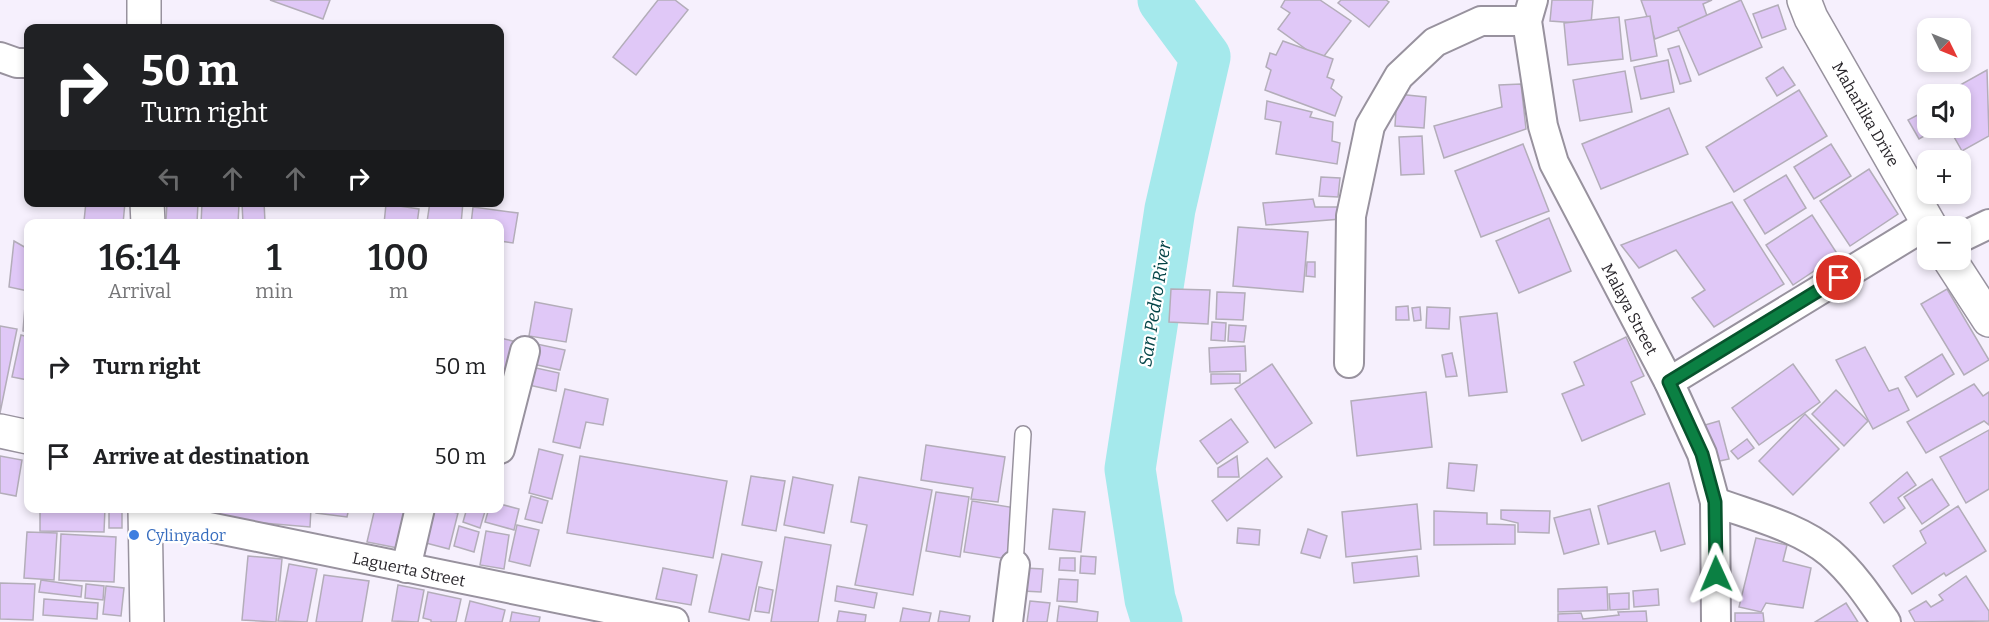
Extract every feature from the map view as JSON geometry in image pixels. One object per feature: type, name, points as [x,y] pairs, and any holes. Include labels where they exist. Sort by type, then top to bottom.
[{"type":"street","points":[[144,0],[144,24]]},
{"type":"street","name":"Maharlika Drive","points":[[1804,0],[1811,18],[1924,216]]},
{"type":"street","points":[[1349,363],[1350,216],[1370,126],[1399,76],[1435,42],[1481,21],[1530,10]]},
{"type":"street","name":"Malaya Street","points":[[1530,10],[1543,126],[1554,164],[1669,382],[1702,454],[1715,502],[1716,622]]},
{"type":"street","points":[[0,57],[24,63]]},
{"type":"street","points":[[1971,233],[1989,224]]},
{"type":"street","points":[[1669,382],[1917,232]]},
{"type":"street","points":[[1956,270],[1989,320]]},
{"type":"street","points":[[504,433],[525,351]]},
{"type":"street","points":[[0,431],[24,436]]},
{"type":"street","points":[[1715,502],[1787,528],[1829,552],[1863,587],[1886,622]]},
{"type":"street","points":[[145,513],[147,622]]},
{"type":"street","name":"Laguerta Street","points":[[154,513],[622,617],[674,622]]},
{"type":"street","points":[[406,568],[419,513]]},
{"type":"street","points":[[1008,622],[1015,565]]},
{"type":"lane","points":[[1015,565],[1023,434]]},
{"type":"building","points":[[270,0],[330,0],[323,19]]},
{"type":"building","points":[[658,0],[675,0],[688,10],[636,75],[613,57]]},
{"type":"building","points":[[1285,0],[1320,0],[1351,21],[1321,60],[1278,29],[1290,13],[1281,7]]},
{"type":"building","points":[[1341,0],[1386,0],[1389,2],[1369,27],[1338,3]]},
{"type":"building","points":[[1552,0],[1593,0],[1591,24],[1550,21]]},
{"type":"building","points":[[1641,0],[1712,0],[1703,4],[1708,19],[1655,39]]},
{"type":"building","points":[[1741,0],[1762,47],[1699,75],[1678,28]]},
{"type":"building","points":[[1778,5],[1786,29],[1762,38],[1753,14]]},
{"type":"building","points":[[1650,16],[1657,56],[1631,61],[1625,20]]},
{"type":"building","points":[[1619,17],[1623,59],[1568,65],[1564,23]]},
{"type":"building","points":[[1283,41],[1333,59],[1327,77],[1334,80],[1331,88],[1342,97],[1335,116],[1265,90],[1271,70],[1266,67],[1270,53],[1276,55]]},
{"type":"building","points":[[1679,46],[1691,81],[1680,84],[1668,49]]},
{"type":"building","points":[[1668,60],[1674,92],[1641,99],[1634,67]]},
{"type":"building","points":[[1783,67],[1795,85],[1777,96],[1766,78]]},
{"type":"building","points":[[1987,70],[1989,136],[1964,150],[1961,150],[1955,138],[1971,138],[1971,84],[1962,84]]},
{"type":"building","points":[[1625,71],[1632,112],[1580,121],[1573,80]]},
{"type":"building","points":[[1521,84],[1526,129],[1444,158],[1434,126],[1502,107],[1499,85]]},
{"type":"building","points":[[1799,90],[1827,136],[1734,192],[1706,147]]},
{"type":"building","points":[[1397,94],[1426,97],[1424,128],[1395,126]]},
{"type":"building","points":[[1267,101],[1312,112],[1310,117],[1333,122],[1332,141],[1340,143],[1337,164],[1276,154],[1281,122],[1265,119]]},
{"type":"building","points":[[1669,108],[1688,154],[1601,189],[1582,144]]},
{"type":"building","points":[[1917,115],[1917,136],[1908,120]]},
{"type":"building","points":[[1422,136],[1424,174],[1401,175],[1399,137]]},
{"type":"building","points":[[1523,144],[1549,211],[1481,237],[1455,171]]},
{"type":"building","points":[[1831,144],[1851,176],[1814,199],[1794,167]]},
{"type":"building","points":[[1869,169],[1898,214],[1850,246],[1820,201]]},
{"type":"building","points":[[1786,175],[1806,208],[1765,234],[1744,200]]},
{"type":"building","points":[[1321,177],[1340,178],[1338,197],[1319,196]]},
{"type":"building","points":[[1313,199],[1315,207],[1339,207],[1341,219],[1266,225],[1263,203]]},
{"type":"building","points":[[1732,202],[1784,284],[1714,327],[1692,298],[1705,290],[1676,250],[1639,268],[1621,245]]},
{"type":"building","points":[[85,207],[125,207],[123,219],[84,219]]},
{"type":"building","points":[[167,207],[198,207],[197,219],[166,219]]},
{"type":"building","points":[[202,207],[239,207],[238,219],[201,219]]},
{"type":"building","points":[[242,207],[264,207],[265,219],[243,219]]},
{"type":"building","points":[[386,207],[419,209],[418,219],[384,219]]},
{"type":"building","points":[[429,207],[463,207],[461,219],[427,219]]},
{"type":"building","points":[[473,207],[518,213],[513,243],[504,242],[504,219],[472,219]]},
{"type":"building","points":[[1812,215],[1838,255],[1793,285],[1766,245]]},
{"type":"building","points":[[1549,218],[1571,271],[1519,293],[1496,241]]},
{"type":"building","points":[[1238,227],[1308,232],[1303,292],[1233,286]]},
{"type":"building","points":[[14,241],[24,247],[24,290],[9,287]]},
{"type":"building","points":[[1307,262],[1315,262],[1315,277],[1306,276]]},
{"type":"building","points":[[1171,289],[1210,290],[1208,324],[1169,322]]},
{"type":"building","points":[[1947,289],[1989,360],[1964,375],[1921,304]]},
{"type":"building","points":[[1217,292],[1245,293],[1243,320],[1216,319]]},
{"type":"building","points":[[535,302],[572,309],[566,342],[529,336]]},
{"type":"building","points":[[1408,306],[1409,320],[1396,320],[1396,307]]},
{"type":"building","points":[[1420,307],[1421,320],[1414,321],[1412,308]]},
{"type":"building","points":[[1427,307],[1450,308],[1449,329],[1426,328]]},
{"type":"building","points":[[1497,313],[1507,392],[1469,396],[1460,317]]},
{"type":"building","points":[[1212,322],[1226,323],[1225,341],[1211,340]]},
{"type":"building","points":[[1229,325],[1246,326],[1244,342],[1228,341]]},
{"type":"building","points":[[0,326],[17,329],[0,413]]},
{"type":"building","points":[[21,335],[24,336],[24,379],[12,377]]},
{"type":"building","points":[[1626,337],[1644,376],[1631,382],[1645,414],[1582,441],[1562,394],[1584,385],[1574,362]]},
{"type":"building","points":[[504,339],[517,342],[509,381],[504,380]]},
{"type":"building","points":[[532,343],[565,350],[560,370],[528,363]]},
{"type":"building","points":[[1245,346],[1246,371],[1210,372],[1209,348]]},
{"type":"building","points":[[1865,347],[1889,391],[1898,388],[1909,410],[1873,429],[1836,360]]},
{"type":"building","points":[[1452,353],[1457,376],[1446,377],[1442,355]]},
{"type":"building","points":[[1942,354],[1954,374],[1917,397],[1905,377]]},
{"type":"building","points":[[1272,364],[1312,423],[1275,448],[1235,389]]},
{"type":"building","points":[[1793,364],[1820,402],[1759,445],[1732,408]]},
{"type":"building","points":[[527,366],[559,373],[556,391],[524,384]]},
{"type":"building","points":[[1211,374],[1240,374],[1240,383],[1211,384]]},
{"type":"building","points":[[1974,384],[1983,396],[1989,392],[1989,425],[1984,421],[1926,453],[1907,422]]},
{"type":"building","points":[[565,389],[608,399],[603,425],[586,422],[580,448],[553,442]]},
{"type":"building","points":[[1836,390],[1868,421],[1844,446],[1812,414]]},
{"type":"building","points":[[1426,392],[1432,447],[1357,456],[1351,401]]},
{"type":"building","points":[[1805,414],[1839,449],[1793,495],[1759,461]]},
{"type":"building","points":[[1231,419],[1248,442],[1217,464],[1200,441]]},
{"type":"building","points":[[1719,421],[1729,459],[1715,462],[1705,425]]},
{"type":"building","points":[[1989,430],[1989,489],[1966,503],[1940,457]]},
{"type":"building","points":[[1747,439],[1754,448],[1738,459],[1731,451]]},
{"type":"building","points":[[926,445],[1005,457],[998,502],[971,499],[973,488],[921,480]]},
{"type":"building","points":[[539,449],[563,455],[552,499],[529,493]]},
{"type":"building","points":[[0,456],[22,460],[16,496],[0,493]]},
{"type":"building","points":[[580,456],[727,481],[713,558],[567,533]]},
{"type":"building","points":[[1237,456],[1239,477],[1218,477],[1218,468]]},
{"type":"building","points":[[1267,458],[1282,477],[1227,521],[1212,501]]},
{"type":"building","points":[[1449,463],[1477,465],[1474,491],[1447,488]]},
{"type":"building","points":[[1907,472],[1916,485],[1898,498],[1905,508],[1884,523],[1870,503]]},
{"type":"building","points":[[751,476],[785,481],[776,531],[742,525]]},
{"type":"building","points":[[793,477],[833,485],[824,533],[784,525]]},
{"type":"building","points":[[859,477],[932,490],[913,595],[855,585],[867,525],[851,522]]},
{"type":"building","points":[[1932,479],[1949,505],[1922,524],[1904,497]]},
{"type":"building","points":[[1669,483],[1685,544],[1661,551],[1655,531],[1608,544],[1598,506]]},
{"type":"building","points":[[936,492],[969,497],[960,557],[926,551]]},
{"type":"building","points":[[531,496],[548,501],[542,523],[525,519]]},
{"type":"building","points":[[972,501],[1016,508],[1007,559],[964,552]]},
{"type":"building","points":[[1417,504],[1421,549],[1346,557],[1342,512]]},
{"type":"building","points":[[504,505],[519,509],[514,530],[485,522],[488,513],[504,513]]},
{"type":"building","points":[[1958,506],[1986,551],[1946,576],[1944,573],[1912,594],[1893,566],[1926,543],[1920,531]]},
{"type":"building","points":[[1053,509],[1085,512],[1081,552],[1049,549]]},
{"type":"building","points":[[1590,509],[1599,544],[1564,554],[1554,518]]},
{"type":"building","points":[[1501,510],[1550,511],[1549,533],[1518,532],[1518,523],[1501,519]]},
{"type":"building","points":[[1434,511],[1487,513],[1487,524],[1515,525],[1515,544],[1434,545]]},
{"type":"building","points":[[40,513],[105,513],[104,532],[40,531]]},
{"type":"building","points":[[109,513],[122,513],[122,528],[109,528]]},
{"type":"building","points":[[216,513],[311,513],[310,527],[215,519]]},
{"type":"building","points":[[316,513],[348,513],[347,517]]},
{"type":"building","points":[[374,513],[411,513],[403,549],[367,542]]},
{"type":"building","points":[[430,513],[458,513],[449,549],[422,542]]},
{"type":"building","points":[[466,513],[484,513],[480,528],[463,522]]},
{"type":"building","points":[[517,525],[539,530],[530,566],[509,561]]},
{"type":"building","points":[[459,526],[479,532],[474,552],[454,546]]},
{"type":"building","points":[[1238,528],[1260,530],[1259,545],[1237,543]]},
{"type":"building","points":[[1308,529],[1327,536],[1320,558],[1301,553]]},
{"type":"building","points":[[486,531],[509,535],[504,569],[480,565]]},
{"type":"building","points":[[27,532],[57,533],[54,580],[24,578]]},
{"type":"building","points":[[61,534],[116,537],[114,582],[59,580]]},
{"type":"building","points":[[785,537],[831,545],[818,622],[771,622]]},
{"type":"building","points":[[1756,538],[1787,545],[1783,561],[1811,568],[1803,608],[1766,603],[1761,612],[1739,607]]},
{"type":"building","points":[[722,554],[762,562],[749,620],[709,612]]},
{"type":"building","points":[[248,556],[282,559],[276,622],[242,620]]},
{"type":"building","points":[[1081,556],[1096,557],[1095,574],[1080,573]]},
{"type":"building","points":[[1417,556],[1419,576],[1354,583],[1352,563]]},
{"type":"building","points":[[1060,558],[1075,558],[1075,571],[1059,570]]},
{"type":"building","points":[[289,564],[317,569],[307,622],[278,621]]},
{"type":"building","points":[[663,568],[697,575],[691,605],[656,599]]},
{"type":"building","points":[[1025,568],[1043,569],[1041,592],[1023,591]]},
{"type":"building","points":[[324,575],[369,581],[362,622],[316,622]]},
{"type":"building","points":[[1966,576],[1989,611],[1989,621],[1915,622],[1909,611],[1926,601],[1931,607],[1943,600],[1939,595]]},
{"type":"building","points":[[1059,579],[1078,580],[1077,602],[1057,601]]},
{"type":"building","points":[[41,580],[82,586],[81,597],[39,592]]},
{"type":"building","points":[[0,583],[35,584],[33,620],[0,619]]},
{"type":"building","points":[[86,584],[104,586],[103,600],[85,598]]},
{"type":"building","points":[[398,585],[424,590],[418,622],[392,621]]},
{"type":"building","points":[[106,586],[124,588],[121,616],[103,614]]},
{"type":"building","points":[[837,586],[877,593],[874,608],[835,601]]},
{"type":"building","points":[[759,587],[773,590],[769,613],[755,611]]},
{"type":"building","points":[[1607,587],[1608,610],[1558,612],[1558,589]]},
{"type":"building","points":[[1658,589],[1659,605],[1634,607],[1633,591]]},
{"type":"building","points":[[428,592],[461,599],[456,622],[431,622],[423,618]]},
{"type":"building","points":[[1629,593],[1629,609],[1610,610],[1609,594]]},
{"type":"building","points":[[44,599],[98,603],[97,619],[43,615]]},
{"type":"building","points":[[470,601],[505,610],[502,622],[465,622]]},
{"type":"building","points":[[1030,601],[1050,603],[1047,622],[1027,622]]},
{"type":"building","points":[[1846,603],[1858,622],[1815,622]]},
{"type":"building","points":[[1059,606],[1098,612],[1097,622],[1057,622]]},
{"type":"building","points":[[903,608],[931,613],[929,622],[900,622]]},
{"type":"building","points":[[839,611],[866,615],[865,622],[837,622]]},
{"type":"building","points":[[940,611],[970,616],[969,622],[938,622]]},
{"type":"building","points":[[1646,611],[1647,622],[1558,622],[1558,614],[1581,613],[1583,619],[1619,615],[1618,612]]},
{"type":"building","points":[[512,612],[540,617],[539,622],[510,622]]},
{"type":"building","points":[[1735,613],[1763,613],[1764,622],[1735,622]]},
{"type":"waterway","name":"San Pedro River","points":[[1157,622],[1150,599],[1130,469],[1170,209],[1205,57],[1163,0]]},
{"type":"place","name":"Cylinyador","points":[[134,535]]},
{"type":"route","points":[[1716,574],[1715,502],[1702,454],[1669,382],[1839,278]]}]
